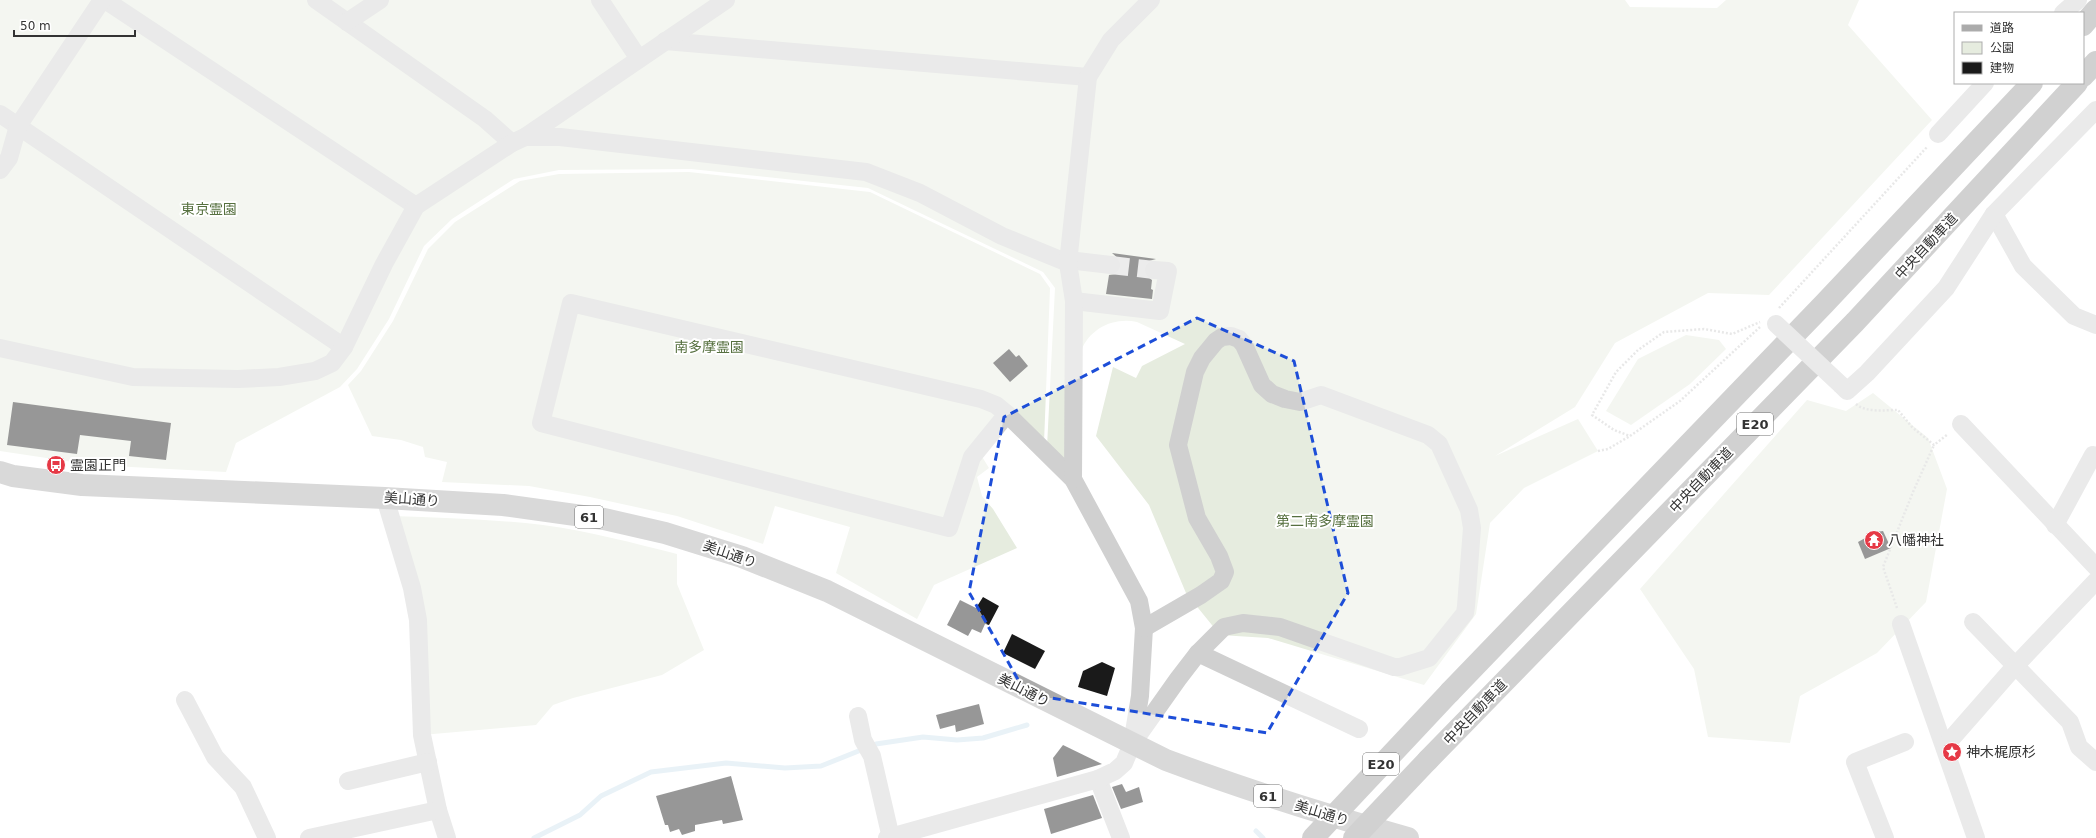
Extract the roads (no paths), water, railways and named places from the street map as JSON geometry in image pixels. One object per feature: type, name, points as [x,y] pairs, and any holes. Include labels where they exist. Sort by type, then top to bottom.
[{"type":"highway","points":[[2084,24],[2096,10]]},
{"type":"highway","points":[[2084,75],[2096,62]]},
{"type":"highway","name":"E20","points":[[1313,838],[1450,692],[1824,304],[2031,84]]},
{"type":"highway","name":"中央自動車道","points":[[1354,838],[1428,760],[1855,322],[2076,84]]},
{"type":"main road","name":"美山通り","points":[[0,472],[13,476],[82,485],[385,498],[503,505],[555,512],[635,526],[704,544],[786,573],[827,591],[1166,760],[1224,782],[1408,838]]},
{"type":"street","points":[[0,170],[9,158],[18,126],[102,0]]},
{"type":"street","points":[[105,0],[416,206]]},
{"type":"street","points":[[316,0],[485,119],[519,140],[560,137],[866,172],[920,193],[1002,236],[1068,261],[1111,264]]},
{"type":"street","points":[[347,22],[380,0]]},
{"type":"street","points":[[600,0],[639,59]]},
{"type":"street","points":[[0,348],[132,377],[199,379],[279,377],[315,371],[332,362],[344,347],[384,264],[416,206],[519,140],[726,0]]},
{"type":"street","points":[[1073,479],[1074,302],[1068,261],[1088,77],[1111,40],[1151,0]]},
{"type":"street","points":[[2064,12],[2078,0]]},
{"type":"street","points":[[665,41],[1088,77]]},
{"type":"street","points":[[1938,134],[1984,84]]},
{"type":"street","points":[[1774,321],[1844,388],[1878,362],[1946,288],[1994,214],[2096,110]]},
{"type":"street","points":[[0,114],[344,347]]},
{"type":"street","points":[[1994,214],[2023,266],[2074,316],[2096,325]]},
{"type":"street","points":[[1074,302],[1160,311],[1168,271],[1154,270]]},
{"type":"street","points":[[1007,414],[972,457],[949,528],[541,423],[571,303],[981,399],[996,405],[1007,414],[1073,479],[1139,601],[1144,628],[1140,696],[1132,744]]},
{"type":"street","points":[[858,716],[863,740],[872,756],[890,838],[1098,779],[1115,771],[1124,763],[1132,744],[1198,653],[1224,627],[1243,623],[1280,627],[1394,667],[1400,667],[1429,658],[1465,613],[1472,528],[1466,503],[1441,448],[1428,435],[1321,394],[1300,402],[1285,399],[1272,394],[1262,385],[1244,344],[1231,336],[1222,337],[1216,341],[1202,358],[1195,372],[1178,445],[1198,518],[1219,556],[1225,572],[1221,581],[1176,610],[1144,628]]},
{"type":"street","points":[[1961,424],[2096,567]]},
{"type":"street","points":[[2055,525],[2093,455]]},
{"type":"street","points":[[385,498],[412,588],[418,620],[423,743],[438,810],[447,838]]},
{"type":"street","points":[[1945,746],[2016,665],[2096,581]]},
{"type":"street","points":[[1973,622],[2070,722],[2079,747],[2096,762]]},
{"type":"street","points":[[1901,624],[1976,838]]},
{"type":"street","points":[[1198,653],[1359,729]]},
{"type":"street","points":[[185,700],[215,757],[243,787],[267,838]]},
{"type":"street","points":[[1885,838],[1855,762],[1905,742]]},
{"type":"street","points":[[348,781],[428,762]]},
{"type":"street","points":[[1098,779],[1120,838]]},
{"type":"street","points":[[309,838],[438,810]]},
{"type":"waterway","points":[[534,838],[580,815],[601,796],[651,772],[726,763],[785,768],[821,766],[876,744],[923,737],[957,740],[983,738],[1027,725]]},
{"type":"waterway","points":[[1256,831],[1263,838]]},
{"type":"tunnel","points":[[1111,265],[1154,270]]},
{"type":"place","name":"霊園正門","points":[[56,465]]},
{"type":"place","name":"八幡神社","points":[[1874,540]]},
{"type":"place","name":"神木梶原杉","points":[[1952,752]]},
{"type":"park label","name":"東京霊園","points":[[209,209]]},
{"type":"park label","name":"南多摩霊園","points":[[709,347]]},
{"type":"park label","name":"第二南多摩霊園","points":[[1325,521]]}]
